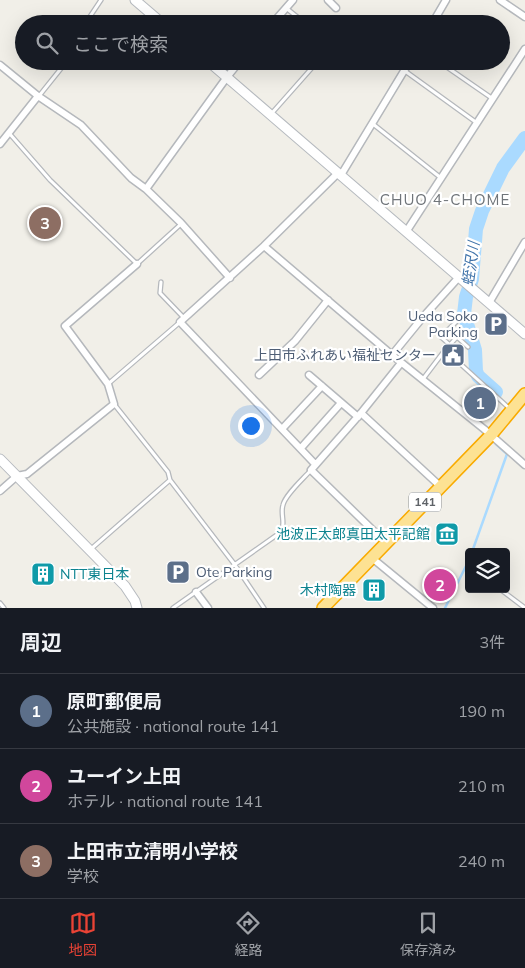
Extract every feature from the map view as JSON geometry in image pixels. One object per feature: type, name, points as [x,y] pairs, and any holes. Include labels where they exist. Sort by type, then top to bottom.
[{"type":"highway","name":"141","points":[[323,608],[440,486],[494,438],[525,394]]},
{"type":"street","points":[[135,0],[152,15]]},
{"type":"street","points":[[328,0],[336,8]]},
{"type":"street","points":[[437,15],[446,0]]},
{"type":"street","points":[[500,0],[511,3],[525,16]]},
{"type":"street","points":[[278,15],[287,3]]},
{"type":"street","points":[[406,232],[525,49]]},
{"type":"street","points":[[0,65],[38,96],[81,124],[131,178],[146,189],[181,223],[230,278]]},
{"type":"street","points":[[219,70],[525,334]]},
{"type":"street","points":[[146,189],[233,70]]},
{"type":"street","points":[[315,464],[182,320],[230,278],[339,174],[404,71]]},
{"type":"street","points":[[0,144],[38,96]]},
{"type":"street","points":[[489,303],[525,242]]},
{"type":"street","points":[[264,246],[525,465]]},
{"type":"street","points":[[0,491],[17,476],[27,474],[114,404],[108,384],[65,326],[137,264]]},
{"type":"street","points":[[392,355],[423,317],[465,282]]},
{"type":"street","points":[[259,375],[295,341],[328,300]]},
{"type":"street","points":[[386,542],[310,470],[402,363]]},
{"type":"street","points":[[309,375],[341,403],[359,415],[440,486]]},
{"type":"street","points":[[282,428],[322,386]]},
{"type":"street","points":[[301,448],[341,403]]},
{"type":"street","points":[[0,459],[125,586],[135,601],[137,608]]},
{"type":"street","points":[[372,558],[433,608]]},
{"type":"street","points":[[196,592],[208,608]]},
{"type":"lane","points":[[91,15],[101,0]]},
{"type":"lane","points":[[287,3],[298,15]]},
{"type":"lane","points":[[38,96],[60,70]]},
{"type":"lane","points":[[271,115],[310,70]]},
{"type":"lane","points":[[451,70],[493,99]]},
{"type":"lane","points":[[404,71],[477,124]]},
{"type":"lane","points":[[372,124],[442,179]]},
{"type":"lane","points":[[9,133],[50,180],[137,264],[181,223]]},
{"type":"lane","points":[[108,384],[182,320],[160,293],[160,282]]},
{"type":"lane","points":[[450,345],[441,337],[460,318]]},
{"type":"lane","points":[[423,379],[457,337],[468,346]]},
{"type":"lane","points":[[445,350],[512,410]]},
{"type":"lane","points":[[114,404],[168,472],[170,480],[236,565],[264,608]]},
{"type":"lane","points":[[173,608],[281,532],[283,528],[282,506],[310,470]]},
{"type":"lane","points":[[90,550],[170,480]]},
{"type":"lane","points":[[505,593],[525,608]]},
{"type":"lane","points":[[0,604],[4,608]]},
{"type":"waterway","name":"蛭沢川","points":[[496,392],[478,376],[475,350],[464,314],[466,297],[472,279],[476,229],[482,211],[503,168],[525,138]]},
{"type":"waterway","points":[[473,548],[507,454],[496,444]]},
{"type":"waterway","points":[[445,608],[465,568]]},
{"type":"place","name":"上田市立清明小学校","points":[[45,223]]},
{"type":"place","name":"Ueda Soko Parking","points":[[496,324]]},
{"type":"place","name":"上田市ふれあい福祉センター","points":[[453,355]]},
{"type":"place","name":"原町郵便局","points":[[480,403]]},
{"type":"place","name":"池波正太郎真田太平記館","points":[[447,534]]},
{"type":"place","name":"Ote Parking","points":[[178,572]]},
{"type":"place","name":"NTT東日本","points":[[43,574]]},
{"type":"place","name":"ユーイン上田","points":[[440,585]]},
{"type":"place","name":"木村陶器","points":[[374,590]]},
{"type":"district","name":"CHUO 4-CHOME","points":[[445,200]]}]
